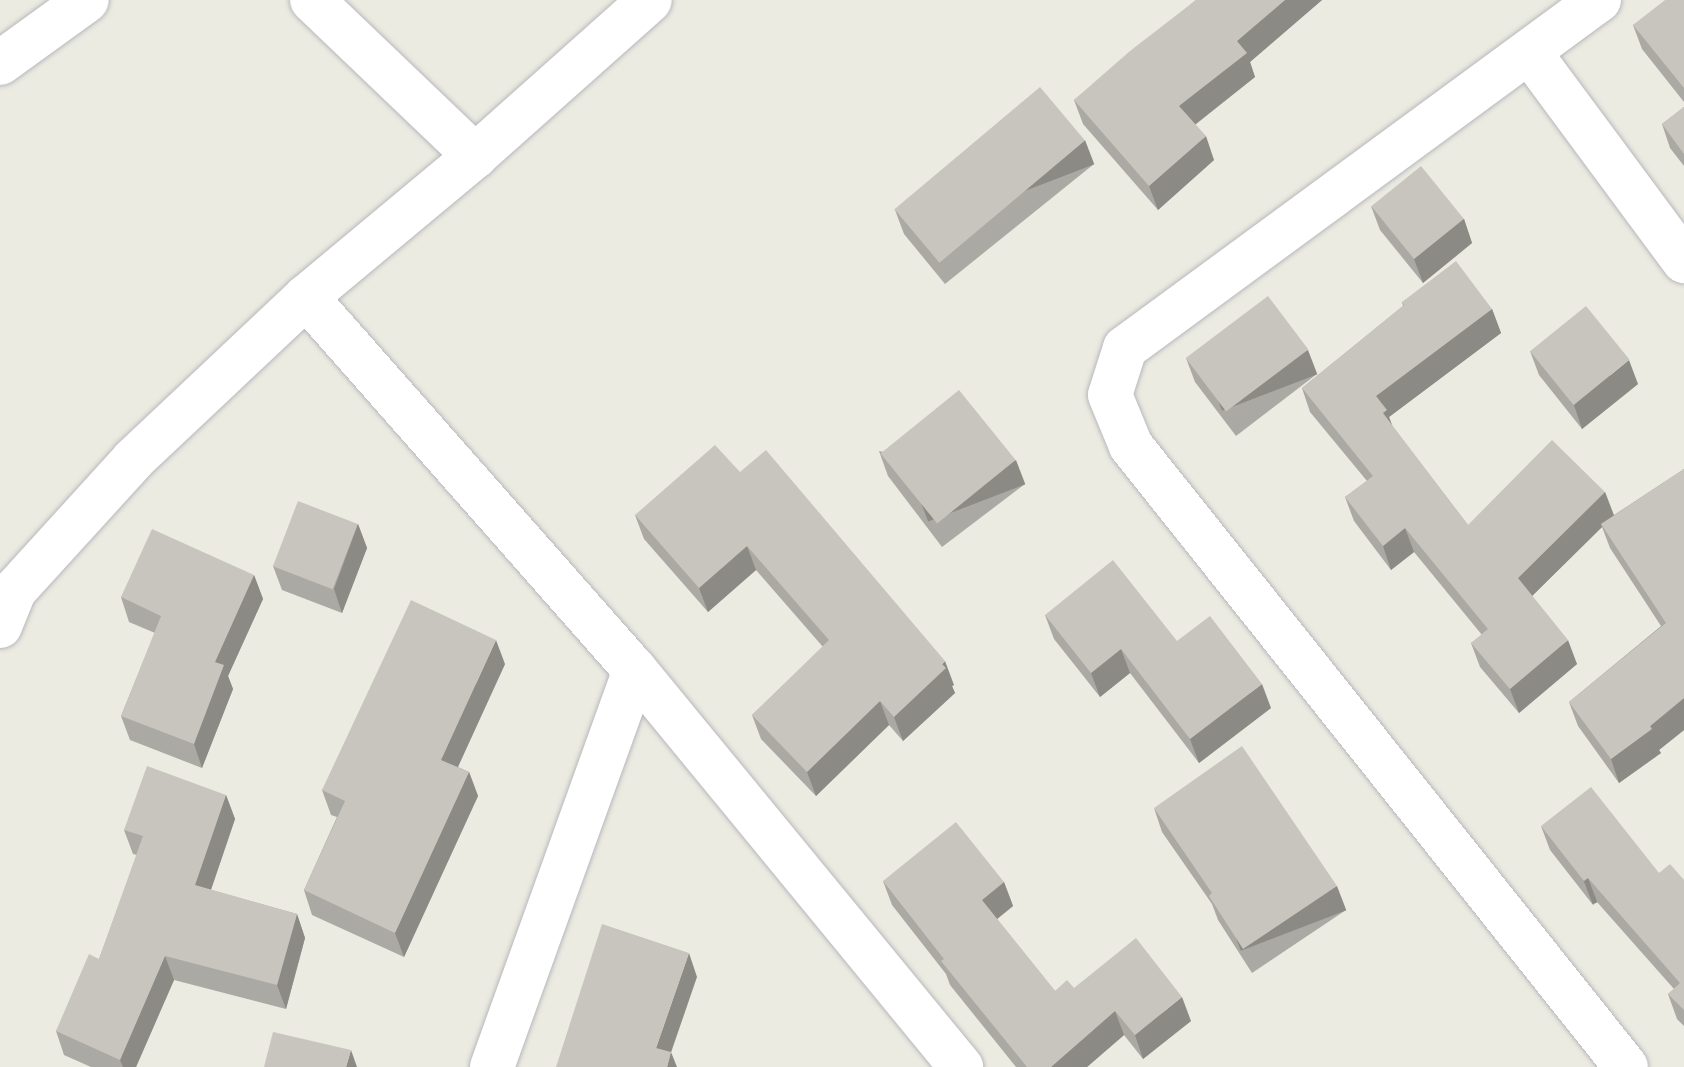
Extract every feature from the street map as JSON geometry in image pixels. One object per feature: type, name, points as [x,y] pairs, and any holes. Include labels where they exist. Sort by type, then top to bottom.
[{"type":"street","points":[[0,63],[87,0]]},
{"type":"street","points":[[312,0],[475,156]]},
{"type":"street","points":[[5,601],[133,460],[306,297],[475,156],[650,0]]},
{"type":"street","points":[[1599,0],[1125,348],[1110,395],[1131,446],[1626,1067]]},
{"type":"street","points":[[1530,53],[1684,261]]},
{"type":"street","points":[[306,297],[635,670],[961,1067]]},
{"type":"street","points":[[492,1067],[635,670]]},
{"type":"building","points":[[1196,0],[1285,0],[1237,41],[1247,53],[1179,106],[1206,136],[1149,186],[1074,100]]},
{"type":"building","points":[[1665,0],[1684,0],[1684,88],[1633,25]]},
{"type":"building","points":[[1040,87],[1085,141],[939,263],[894,209]]},
{"type":"building","points":[[1684,107],[1684,154],[1662,124]]},
{"type":"building","points":[[1421,166],[1464,219],[1414,259],[1371,206]]},
{"type":"building","points":[[1456,261],[1492,309],[1376,396],[1387,410],[1383,413],[1468,525],[1552,440],[1605,492],[1518,578],[1568,640],[1510,689],[1471,643],[1488,629],[1405,528],[1383,546],[1345,497],[1373,476],[1302,388],[1404,305],[1402,302]]},
{"type":"building","points":[[1268,296],[1308,350],[1226,411],[1186,358]]},
{"type":"building","points":[[1586,306],[1629,360],[1573,405],[1530,351]]},
{"type":"building","points":[[959,390],[1016,460],[937,524],[881,454]]},
{"type":"building","points":[[715,445],[740,472],[766,450],[945,661],[942,664],[946,668],[894,717],[880,701],[807,772],[752,715],[829,640],[747,546],[699,588],[635,515]]},
{"type":"building","points":[[1684,469],[1684,698],[1650,726],[1652,729],[1611,759],[1569,702],[1666,623],[1601,524]]},
{"type":"building","points":[[298,501],[358,524],[333,589],[273,566]]},
{"type":"building","points":[[152,529],[254,575],[215,662],[224,665],[194,744],[121,716],[161,616],[121,597]]},
{"type":"building","points":[[1113,560],[1177,641],[1210,616],[1262,684],[1190,739],[1121,649],[1091,673],[1045,615]]},
{"type":"building","points":[[411,600],[496,640],[441,760],[469,772],[395,933],[304,890],[345,801],[322,790]]},
{"type":"building","points":[[1242,746],[1337,886],[1243,949],[1209,896],[1212,893],[1154,808]]},
{"type":"building","points":[[147,766],[226,795],[195,885],[297,914],[277,985],[165,956],[120,1060],[56,1031],[89,954],[99,959],[143,836],[124,830]]},
{"type":"building","points":[[1591,787],[1659,873],[1670,864],[1684,880],[1684,1010],[1668,994],[1680,983],[1588,878],[1584,881],[1541,826]]},
{"type":"building","points":[[956,822],[1004,882],[982,900],[1055,991],[1067,980],[1074,988],[1136,938],[1182,997],[1135,1035],[1115,1011],[1051,1067],[1027,1067],[941,961],[944,959],[883,881]]},
{"type":"building","points":[[602,924],[689,953],[656,1048],[671,1052],[667,1067],[556,1067]]},
{"type":"building","points":[[273,1032],[351,1050],[346,1067],[264,1067]]}]
